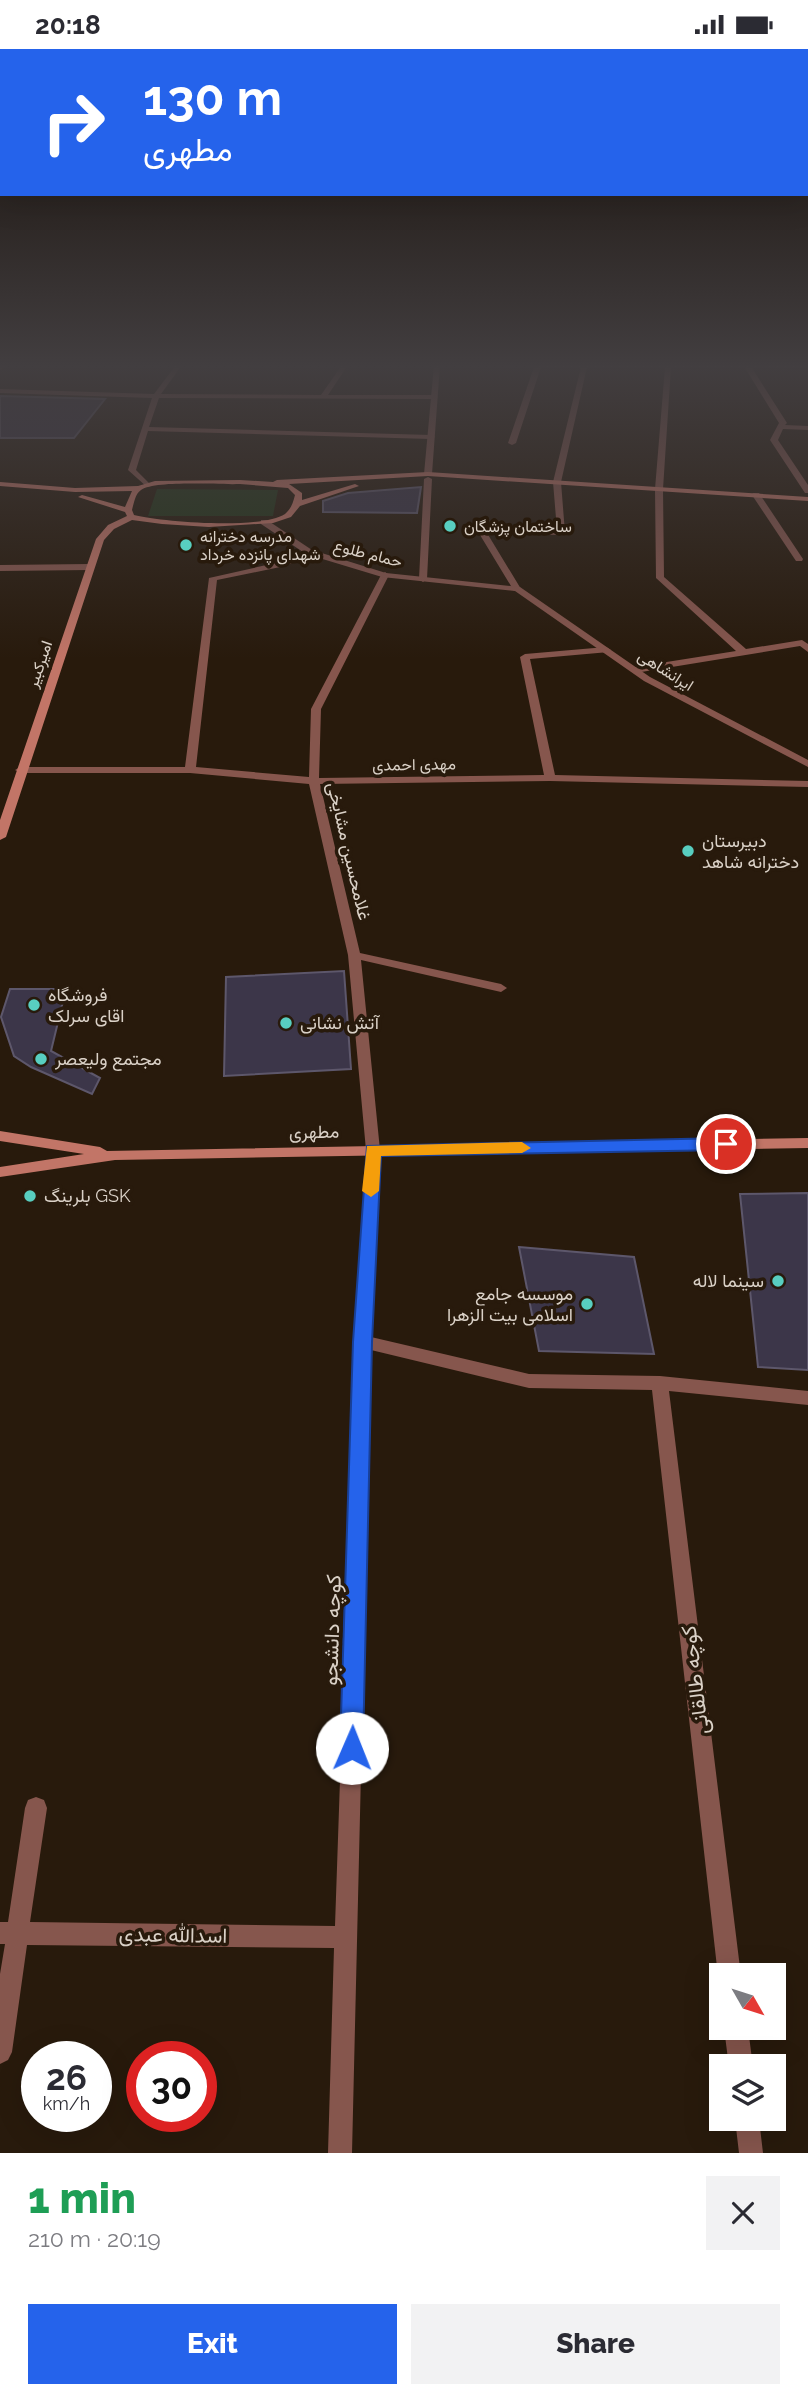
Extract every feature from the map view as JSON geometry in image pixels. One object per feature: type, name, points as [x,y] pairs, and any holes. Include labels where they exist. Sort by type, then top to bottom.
[{"type":"main road","points":[[0,486],[89,498],[129,514],[173,523],[264,522],[285,517],[297,504],[343,487],[428,477]]},
{"type":"main road","points":[[0,486],[75,490],[443,477],[808,499]]},
{"type":"main road","points":[[277,482],[296,490],[299,495],[297,504]]},
{"type":"main road","points":[[129,514],[132,494],[143,486]]},
{"type":"main road","name":"امیرکبیر","points":[[0,837],[20,770],[100,539],[129,514]]},
{"type":"main road","name":"مطهری","points":[[0,1136],[116,1155]]},
{"type":"main road","name":"مطهری","points":[[0,1172],[116,1155],[808,1143]]},
{"type":"street","points":[[134,463],[132,470],[143,486]]},
{"type":"street","points":[[423,579],[429,463]]},
{"type":"street","points":[[517,589],[481,530],[561,533],[557,482],[561,463]]},
{"type":"street","points":[[661,463],[660,578],[743,652]]},
{"type":"street","points":[[789,463],[808,491]]},
{"type":"street","points":[[756,495],[799,559]]},
{"type":"street","name":"حمام طلوع","points":[[264,522],[309,552],[384,575],[517,589]]},
{"type":"street","points":[[190,770],[213,578],[282,564],[309,552]]},
{"type":"street","points":[[0,568],[89,567]]},
{"type":"street","name":"غلامحسین مشایخی","points":[[373,1150],[354,955],[314,781],[316,709],[384,575]]},
{"type":"street","name":"ایرانشاهی","points":[[517,589],[635,670],[694,706],[808,764]]},
{"type":"street","points":[[635,670],[802,643],[808,649]]},
{"type":"street","points":[[550,778],[525,657],[606,650]]},
{"type":"street","name":"مهدی احمدی","points":[[20,770],[190,770],[314,781],[550,778],[808,784]]},
{"type":"street","points":[[354,955],[502,988]]},
{"type":"street","name":"کوچه دانشجو","points":[[340,2153],[363,1342],[373,1150]]},
{"type":"street","points":[[363,1342],[529,1381],[660,1384],[808,1398]]},
{"type":"street","name":"کوچه طالقانی","points":[[660,1384],[728,1963]]},
{"type":"street","points":[[0,2052],[9,1933],[36,1808]]},
{"type":"street","name":"اسدالله عبدی","points":[[9,1933],[346,1937]]},
{"type":"street","points":[[748,2131],[751,2153]]},
{"type":"green space","points":[[157,489],[278,490],[273,516],[148,516]]},
{"type":"building","points":[[421,487],[417,513],[323,512],[323,501],[348,493]]},
{"type":"building","name":"آتش نشانی","points":[[344,971],[351,1069],[224,1076],[226,977]]},
{"type":"building","points":[[10,989],[66,989],[51,1051],[100,1078],[92,1094],[31,1067],[14,1056],[1,1017]]},
{"type":"building","name":"سینما لاله","points":[[808,1193],[808,1370],[758,1367],[740,1194]]},
{"type":"building","name":"موسسه جامع اسلامی بیت الزهرا","points":[[519,1247],[634,1257],[654,1354],[539,1351]]},
{"type":"slow traffic","points":[[371,1191],[373,1150],[522,1148]]},
{"type":"place","name":"ساختمان پزشگان","points":[[450,526]]},
{"type":"place","name":"مدرسه دخترانه شهدای پانزده خرداد","points":[[186,545]]},
{"type":"place","name":"دبیرستان دخترانه شاهد","points":[[688,851]]},
{"type":"place","name":"فروشگاه اقای سرلک","points":[[34,1005]]},
{"type":"place","name":"آتش نشانی","points":[[286,1023]]},
{"type":"place","name":"مجتمع ولیعصر","points":[[41,1059]]},
{"type":"place","name":"بلرینگ GSK","points":[[30,1196]]},
{"type":"place","name":"سینما لاله","points":[[778,1281]]},
{"type":"place","name":"موسسه جامع اسلامی بیت الزهرا","points":[[587,1304]]},
{"type":"route","points":[[352,1748],[363,1342],[373,1150],[726,1144]]}]
